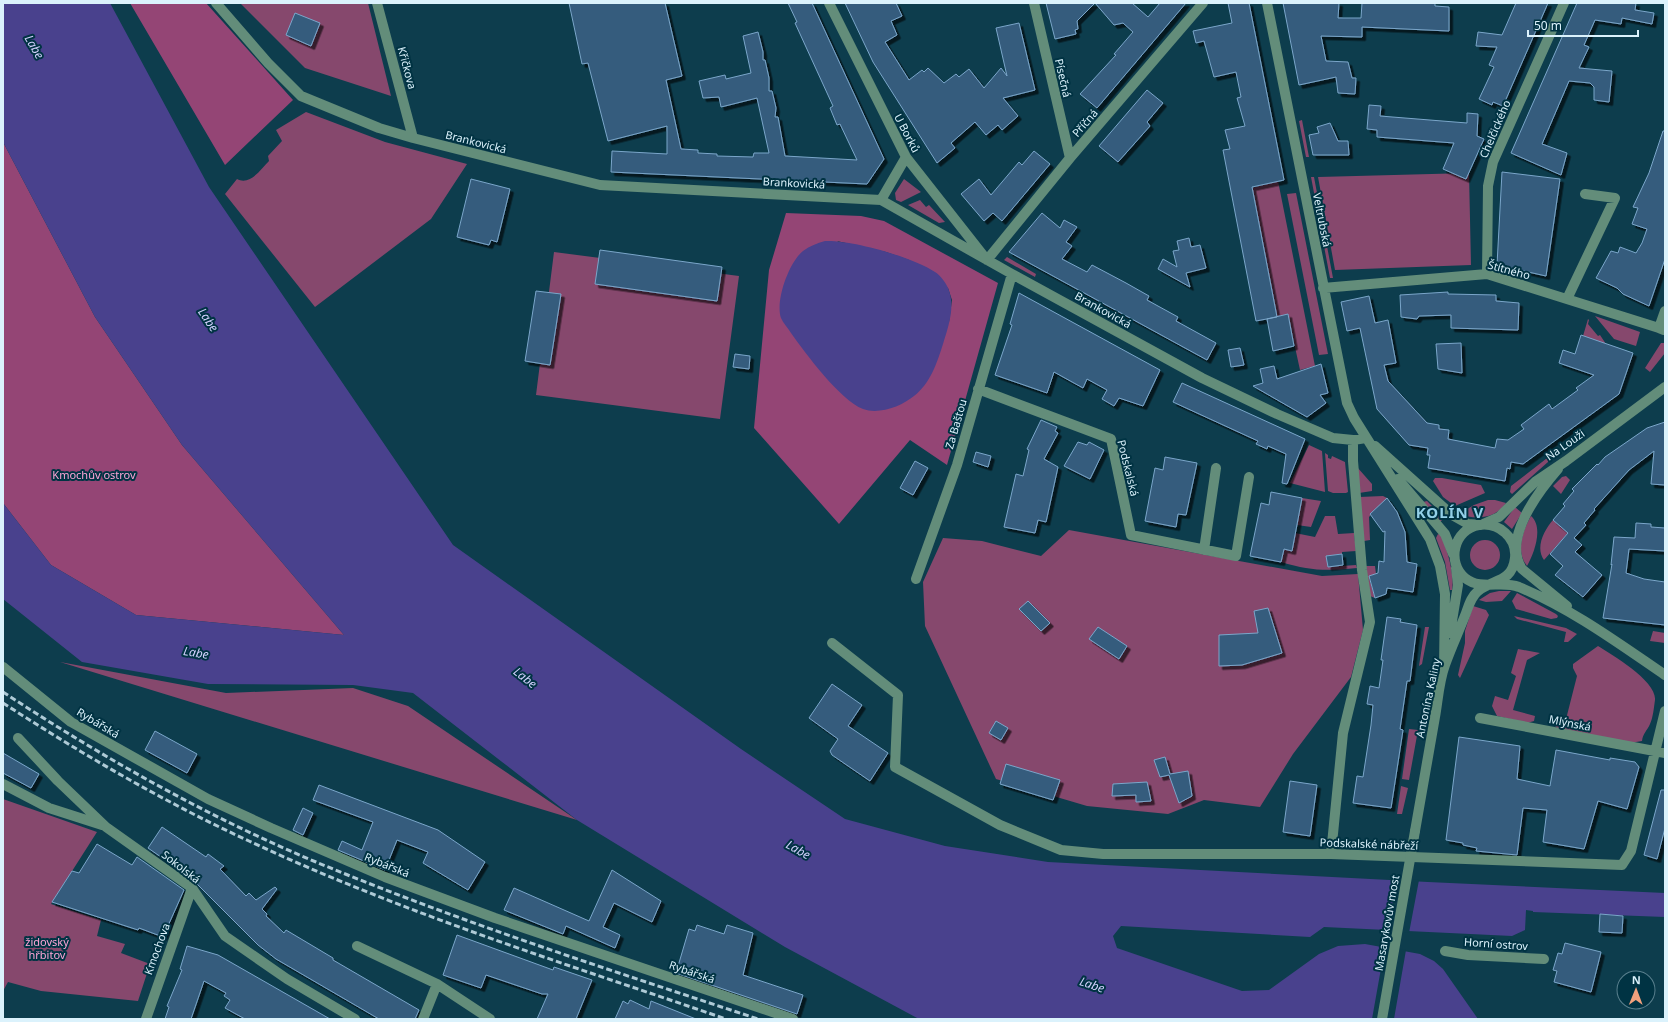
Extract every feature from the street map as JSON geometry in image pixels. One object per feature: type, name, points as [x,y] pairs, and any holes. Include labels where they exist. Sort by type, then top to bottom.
[{"type":"street","name":"Brankovická","points":[[216,3],[268,63],[301,96],[379,128],[600,185],[881,200],[1202,378],[1333,438],[1353,440],[1366,438]]},
{"type":"street","name":"Křičkova","points":[[377,3],[413,138]]},
{"type":"street","name":"U Borků","points":[[829,3],[906,157],[987,260]]},
{"type":"street","name":"Písečná","points":[[1034,3],[1070,158]]},
{"type":"street","name":"Příčná","points":[[987,260],[1070,158],[1203,3]]},
{"type":"street","name":"Veltrubská","points":[[1267,3],[1323,288],[1348,403],[1354,418],[1366,438]]},
{"type":"street","name":"Chelčického","points":[[1487,274],[1488,186],[1493,162],[1564,3]]},
{"type":"street","points":[[881,200],[906,157]]},
{"type":"street","points":[[1567,299],[1615,198],[1585,194]]},
{"type":"street","name":"Za Baštou","points":[[916,579],[957,465],[1012,274]]},
{"type":"street","name":"Štítného","points":[[1323,288],[1487,274],[1662,329]]},
{"type":"street","points":[[1662,329],[1665,311]]},
{"type":"street","name":"Na Louži","points":[[1481,525],[1499,517],[1534,482],[1566,461],[1665,387]]},
{"type":"street","name":"Podskalská","points":[[978,389],[1111,439],[1131,535],[1236,556],[1248,477]]},
{"type":"street","points":[[1366,438],[1452,515],[1468,524],[1493,526],[1506,533],[1512,542],[1517,562],[1526,574],[1583,619],[1665,675]]},
{"type":"street","points":[[1366,438],[1423,510],[1445,534],[1461,574],[1470,582],[1479,585],[1501,583],[1518,587],[1583,619]]},
{"type":"street","points":[[1366,438],[1430,539],[1438,559],[1446,594],[1444,667]]},
{"type":"street","points":[[1331,854],[1344,733],[1370,622],[1362,570],[1353,461],[1353,440]]},
{"type":"street","points":[[1492,585],[1503,579],[1509,573],[1514,561],[1519,530],[1528,511],[1545,485],[1566,461]]},
{"type":"street","points":[[1204,550],[1216,468]]},
{"type":"street","points":[[1444,667],[1458,585],[1454,559],[1455,546],[1463,533],[1472,527],[1481,525]]},
{"type":"street","name":"Antonína Kaliny","points":[[1415,831],[1444,667],[1471,600],[1478,591],[1492,585]]},
{"type":"street","name":"Podskalské nábřeží","points":[[832,643],[898,695],[895,767],[1000,825],[1061,850],[1103,854],[1331,854],[1622,865],[1631,852],[1660,752]]},
{"type":"street","name":"Rybářská","points":[[3,668],[71,722],[208,799],[272,828],[385,878],[495,918],[793,1019]]},
{"type":"street","points":[[1660,752],[1665,711]]},
{"type":"street","name":"Mlýnská","points":[[1480,718],[1660,752]]},
{"type":"street","name":"Sokolská","points":[[18,738],[58,781],[106,827],[192,888],[225,936],[287,979],[355,1019]]},
{"type":"street","points":[[3,784],[49,808],[106,827]]},
{"type":"street","name":"Masarykovův most","points":[[1382,1019],[1415,831]]},
{"type":"street","name":"Kmochova","points":[[146,1019],[192,888]]},
{"type":"street","points":[[357,946],[438,984],[490,1019]]},
{"type":"street","name":"Horní ostrov","points":[[1445,951],[1468,955],[1544,960]]},
{"type":"street","points":[[423,1019],[438,984]]},
{"type":"green space","points":[[130,3],[206,3],[293,100],[225,165]]},
{"type":"green space","points":[[240,3],[368,3],[391,96],[305,68]]},
{"type":"green space","points":[[306,112],[385,142],[467,164],[431,219],[315,307],[225,194],[237,179],[242,181],[246,180],[255,176],[259,172],[269,161],[268,156],[282,141],[276,130]]},
{"type":"green space","points":[[1302,120],[1309,157],[1306,157],[1299,121]]},
{"type":"green space","name":"Kmochův ostrov","points":[[3,142],[95,317],[182,445],[344,635],[136,615],[51,565],[3,503]]},
{"type":"green space","points":[[1469,173],[1471,265],[1335,270],[1318,177]]},
{"type":"green space","points":[[1311,177],[1314,177],[1333,278],[1330,278]]},
{"type":"green space","points":[[904,179],[921,192],[901,202],[896,200],[895,193]]},
{"type":"green space","points":[[1278,181],[1315,366],[1300,370],[1288,315],[1277,317],[1252,188]]},
{"type":"green space","points":[[1296,193],[1328,354],[1319,355],[1287,194]]},
{"type":"green space","points":[[920,200],[926,207],[929,205],[945,222],[939,223],[908,205]]},
{"type":"green space","points":[[786,213],[861,216],[884,221],[998,283],[947,465],[910,440],[839,524],[754,428],[769,270]],"holes":[[[837,241],[886,252],[909,260],[948,288],[952,300],[949,322]]]},
{"type":"green space","points":[[554,252],[739,276],[720,419],[536,395]]},
{"type":"green space","points":[[1007,257],[1036,274],[1035,277],[1004,260]]},
{"type":"green space","points":[[1595,316],[1640,332],[1636,346],[1614,339]]},
{"type":"green space","points":[[1588,319],[1588,324],[1598,336],[1600,335],[1606,344],[1583,336]]},
{"type":"green space","points":[[1661,343],[1665,343],[1665,353],[1650,372],[1645,368]]},
{"type":"green space","points":[[1309,445],[1322,451],[1325,492],[1290,483]]},
{"type":"green space","points":[[1325,453],[1328,455],[1328,458],[1331,459],[1332,456],[1345,462],[1348,492],[1333,493],[1328,491]]},
{"type":"green space","points":[[1551,455],[1548,462],[1512,494],[1510,492],[1511,486]]},
{"type":"green space","points":[[1357,467],[1372,484],[1372,491],[1359,493]]},
{"type":"green space","points":[[1566,476],[1570,480],[1561,494],[1553,486],[1562,477]]},
{"type":"green space","points":[[1435,478],[1481,485],[1485,493],[1455,506],[1443,497],[1433,481]]},
{"type":"green space","points":[[1383,496],[1387,498],[1369,517],[1370,540],[1364,541],[1359,497]]},
{"type":"green space","points":[[1302,498],[1321,501],[1311,527],[1297,525]]},
{"type":"green space","points":[[1488,500],[1506,503],[1496,512],[1485,517],[1472,517],[1459,514],[1474,505]]},
{"type":"green space","points":[[1427,501],[1444,518],[1440,522],[1423,502]]},
{"type":"green space","points":[[1515,507],[1522,513],[1512,529],[1504,522]]},
{"type":"green space","points":[[1325,516],[1335,516],[1338,534],[1354,533],[1356,551],[1342,552],[1342,554],[1327,556],[1328,567],[1356,565],[1357,568],[1319,570],[1281,562],[1284,549],[1291,551],[1295,533],[1315,537]]},
{"type":"green space","points":[[1531,516],[1535,521],[1537,533],[1535,548],[1527,566],[1521,554],[1521,547],[1523,534]]},
{"type":"green space","points":[[1553,520],[1568,533],[1544,560],[1540,550],[1542,539]]},
{"type":"green space","points":[[1069,530],[1322,576],[1358,574],[1363,630],[1351,677],[1293,754],[1260,807],[1204,800],[1168,814],[1087,806],[996,779],[925,626],[923,582],[943,538],[982,541],[1041,556]]},
{"type":"green space","points":[[1438,534],[1441,535],[1450,562],[1453,584],[1452,590],[1450,590],[1445,562],[1436,538]]},
{"type":"green space","points":[[1485,540],[1491,541],[1499,549],[1499,561],[1491,569],[1485,570],[1479,569],[1471,561],[1470,555],[1471,549],[1479,541]]},
{"type":"green space","points":[[1366,566],[1375,566],[1376,574],[1370,576],[1369,578],[1375,598],[1370,596]]},
{"type":"green space","points":[[1511,591],[1502,601],[1486,602],[1479,600],[1490,593]]},
{"type":"green space","points":[[1517,593],[1556,614],[1558,616],[1557,618],[1551,619],[1516,609],[1512,601]]},
{"type":"green space","points":[[1473,606],[1486,610],[1489,615],[1460,678],[1458,675],[1465,643],[1465,631]]},
{"type":"green space","points":[[1514,616],[1566,628],[1577,634],[1568,642],[1564,642],[1566,632],[1517,619]]},
{"type":"green space","points":[[1425,627],[1429,627],[1422,664],[1419,666]]},
{"type":"green space","points":[[1653,631],[1665,633],[1665,643],[1650,641]]},
{"type":"green space","points":[[1598,646],[1623,662],[1642,677],[1654,693],[1655,700],[1652,719],[1642,741],[1630,743],[1558,730],[1554,724],[1552,717],[1564,727],[1577,676],[1573,668],[1573,664]]},
{"type":"green space","points":[[1518,649],[1540,653],[1527,660],[1513,710],[1535,716],[1534,721],[1527,723],[1497,716],[1492,706],[1495,696],[1508,700],[1516,676],[1511,673]]},
{"type":"green space","points":[[60,662],[226,693],[353,688],[408,706],[577,820]]},
{"type":"green space","points":[[1409,729],[1418,730],[1409,780],[1402,779]]},
{"type":"green space","points":[[1401,786],[1408,788],[1402,814],[1397,814]]},
{"type":"green space","name":"židovský hřbitov","points":[[3,799],[97,832],[51,904],[101,920],[97,936],[125,944],[121,953],[150,964],[138,1001],[41,991],[8,982],[3,991]]},
{"type":"water","name":"Labe","points":[[3,3],[110,3],[209,187],[453,545],[741,749],[845,819],[945,846],[1048,862],[1665,893],[1665,917],[1533,912],[1526,910],[1525,930],[1512,936],[1324,927],[1310,937],[1121,926],[1113,936],[1117,948],[1242,991],[1269,990],[1319,954],[1338,946],[1365,944],[1420,954],[1434,961],[1443,969],[1478,1019],[919,1019],[785,947],[577,820],[413,693],[353,685],[208,684],[82,662],[3,599],[3,503],[51,565],[136,615],[344,635],[182,445],[95,317],[3,142]]},
{"type":"water","points":[[825,241],[851,243],[897,255],[925,266],[937,273],[943,279],[948,288],[951,302],[950,316],[947,331],[935,366],[929,379],[920,391],[909,400],[897,406],[883,410],[869,411],[854,404],[834,387],[824,376],[797,342],[781,318],[780,302],[784,282],[793,264],[803,251]]},
{"type":"pier","points":[[1397,879],[1419,880],[1409,933],[1387,932]]},
{"type":"pier","points":[[1385,946],[1406,950],[1394,1019],[1372,1019]]},
{"type":"building","points":[[569,3],[665,3],[682,76],[666,80],[681,149],[698,150],[698,153],[717,154],[717,156],[753,157],[754,153],[769,153],[757,98],[721,107],[719,97],[703,98],[699,81],[725,75],[726,79],[751,73],[743,36],[758,32],[763,52],[763,60],[765,60],[769,78],[769,91],[772,91],[776,108],[775,117],[778,117],[785,156],[857,160],[840,124],[837,125],[830,108],[833,106],[795,23],[797,22],[788,3],[812,3],[884,159],[867,184],[611,172],[612,151],[667,154],[667,126],[608,141],[588,63],[582,64]]},
{"type":"building","points":[[845,3],[896,3],[902,16],[891,21],[897,35],[885,42],[909,80],[922,70],[924,72],[928,68],[944,83],[956,74],[959,77],[969,69],[984,88],[1001,68],[1007,76],[996,28],[1019,23],[1035,90],[1003,98],[1018,116],[1002,130],[998,125],[986,135],[975,122],[951,143],[955,148],[937,163],[873,62]]},
{"type":"building","points":[[1046,3],[1095,3],[1077,21],[1078,29],[1075,30],[1076,34],[1055,39]]},
{"type":"building","points":[[1095,3],[1132,3],[1148,17],[1160,3],[1186,3],[1097,108],[1080,94],[1116,55],[1114,54],[1133,32],[1123,23],[1114,25]]},
{"type":"building","points":[[1228,3],[1249,3],[1284,180],[1252,187],[1277,317],[1256,321],[1223,150],[1230,149],[1225,130],[1245,126],[1237,98],[1241,97],[1236,72],[1214,77],[1204,41],[1196,43],[1193,31],[1232,23]]},
{"type":"building","points":[[1283,3],[1339,3],[1338,18],[1361,18],[1362,3],[1435,3],[1435,6],[1449,7],[1449,31],[1362,27],[1362,37],[1321,36],[1326,61],[1348,62],[1352,78],[1356,78],[1355,94],[1338,93],[1336,77],[1299,85]]},
{"type":"building","points":[[1516,3],[1548,3],[1503,106],[1493,102],[1492,105],[1479,99],[1494,67],[1489,65],[1497,47],[1476,46],[1478,32],[1502,35]]},
{"type":"building","points":[[1577,3],[1636,3],[1635,10],[1654,13],[1652,24],[1622,18],[1621,24],[1595,20],[1584,45],[1589,47],[1579,68],[1612,71],[1609,102],[1594,100],[1594,87],[1590,83],[1569,81],[1542,144],[1567,153],[1561,175],[1511,153]]},
{"type":"building","points":[[295,13],[320,23],[311,46],[286,35]]},
{"type":"building","points":[[1147,90],[1163,103],[1147,122],[1150,126],[1118,162],[1099,146]]},
{"type":"building","points":[[1369,105],[1381,106],[1380,116],[1467,123],[1467,113],[1478,114],[1477,136],[1484,139],[1466,179],[1443,169],[1454,143],[1377,137],[1377,130],[1367,129]]},
{"type":"building","points":[[1330,123],[1338,141],[1348,141],[1349,155],[1313,155],[1309,135],[1319,133],[1317,127]]},
{"type":"building","points":[[1663,131],[1665,131],[1665,259],[1649,306],[1623,294],[1617,288],[1596,278],[1611,251],[1618,253],[1620,247],[1636,253],[1642,243],[1647,229],[1632,224],[1638,208],[1633,207],[1649,173]]},
{"type":"building","points":[[1034,151],[1050,164],[1002,221],[993,213],[984,221],[961,194],[979,179],[991,195],[1019,162],[1022,165]]},
{"type":"building","points":[[1502,172],[1560,179],[1546,276],[1497,265]]},
{"type":"building","points":[[471,179],[510,189],[497,242],[491,240],[489,245],[457,237]]},
{"type":"building","points":[[1042,213],[1060,228],[1064,220],[1077,227],[1066,242],[1072,246],[1062,259],[1087,272],[1092,265],[1149,296],[1147,300],[1178,317],[1176,321],[1216,343],[1207,360],[1009,252]]},
{"type":"building","points":[[1189,238],[1191,247],[1200,245],[1206,268],[1186,273],[1190,287],[1158,269],[1163,259],[1177,267],[1173,251],[1179,250],[1177,241]]},
{"type":"building","points":[[600,250],[722,267],[717,301],[595,284]]},
{"type":"building","points":[[536,291],[561,294],[550,365],[525,361]]},
{"type":"building","points":[[1448,292],[1448,294],[1496,295],[1496,301],[1519,303],[1518,330],[1451,328],[1451,315],[1419,316],[1417,319],[1401,317],[1400,295]]},
{"type":"building","points":[[1019,293],[1160,370],[1143,406],[1119,398],[1114,406],[1102,399],[1107,390],[1087,379],[1083,388],[1054,372],[1047,393],[995,375],[1012,325],[1010,324]]},
{"type":"building","points":[[1369,296],[1375,323],[1388,320],[1396,363],[1384,365],[1388,381],[1427,423],[1439,425],[1439,429],[1449,430],[1448,439],[1495,448],[1497,439],[1508,440],[1524,429],[1521,425],[1549,404],[1552,409],[1578,390],[1576,388],[1594,375],[1559,363],[1563,350],[1575,354],[1581,335],[1633,353],[1619,394],[1523,464],[1511,462],[1510,469],[1507,468],[1505,481],[1428,468],[1430,455],[1427,455],[1428,448],[1409,445],[1377,409],[1360,328],[1347,331],[1341,302]]},
{"type":"building","points":[[1288,314],[1294,346],[1273,351],[1267,319]]},
{"type":"building","points":[[1461,343],[1462,373],[1438,369],[1436,344]]},
{"type":"building","points":[[1240,348],[1244,365],[1231,367],[1228,350]]},
{"type":"building","points":[[735,354],[750,356],[749,369],[733,367]]},
{"type":"building","points":[[1321,364],[1328,393],[1320,395],[1326,403],[1307,417],[1253,386],[1263,383],[1260,369],[1274,366],[1277,379]]},
{"type":"building","points":[[1182,383],[1305,439],[1287,484],[1282,483],[1286,454],[1268,446],[1267,449],[1256,444],[1258,441],[1173,402]]},
{"type":"building","points":[[1041,420],[1057,427],[1055,431],[1058,433],[1044,459],[1058,467],[1046,522],[1038,520],[1035,533],[1004,527],[1016,474],[1023,476],[1029,450],[1027,449]]},
{"type":"building","points":[[1665,422],[1665,485],[1651,484],[1654,451],[1629,470],[1594,509],[1595,510],[1584,523],[1586,525],[1574,538],[1582,545],[1575,552],[1602,575],[1583,597],[1555,575],[1563,566],[1550,554],[1568,533],[1553,520],[1565,506],[1563,504],[1574,491],[1572,489],[1605,457],[1647,428]]},
{"type":"building","points":[[1078,442],[1087,445],[1089,442],[1104,450],[1090,479],[1064,466]]},
{"type":"building","points":[[976,452],[991,456],[988,467],[973,462]]},
{"type":"building","points":[[1165,457],[1197,463],[1186,515],[1178,514],[1176,527],[1145,521],[1155,468],[1163,470]]},
{"type":"building","points":[[915,461],[928,468],[913,495],[900,488]]},
{"type":"building","points":[[1271,492],[1302,498],[1292,551],[1284,549],[1281,562],[1250,556],[1261,503],[1269,505]]},
{"type":"building","points":[[1387,498],[1397,512],[1405,532],[1407,562],[1417,564],[1413,592],[1387,588],[1386,594],[1375,598],[1369,576],[1378,573],[1379,561],[1384,562],[1385,531],[1383,532],[1370,514]]},
{"type":"building","points":[[1636,523],[1651,524],[1651,527],[1665,528],[1665,551],[1629,549],[1626,573],[1644,579],[1665,582],[1665,625],[1603,618],[1612,564],[1611,565],[1614,537],[1635,538]]},
{"type":"building","points":[[1342,554],[1343,565],[1328,567],[1326,556]]},
{"type":"building","points":[[1028,601],[1050,623],[1041,631],[1019,609]]},
{"type":"building","points":[[1268,608],[1282,653],[1242,665],[1219,666],[1219,635],[1258,633],[1254,611]]},
{"type":"building","points":[[1387,617],[1401,619],[1400,622],[1417,625],[1410,681],[1407,681],[1400,729],[1403,730],[1391,808],[1353,803],[1357,776],[1363,777],[1373,705],[1367,704],[1370,686],[1379,688]]},
{"type":"building","points":[[1098,627],[1127,646],[1119,659],[1089,639]]},
{"type":"building","points":[[832,684],[862,705],[848,726],[888,753],[870,781],[832,755],[830,751],[838,739],[809,718]]},
{"type":"building","points":[[996,721],[1008,728],[1001,740],[989,733]]},
{"type":"building","points":[[155,731],[197,754],[187,773],[145,750]]},
{"type":"building","points":[[1459,737],[1520,746],[1517,779],[1550,786],[1556,750],[1610,760],[1610,758],[1635,762],[1639,767],[1627,809],[1598,801],[1584,849],[1543,842],[1547,810],[1523,808],[1517,855],[1476,851],[1477,848],[1463,845],[1463,843],[1446,840]]},
{"type":"building","points":[[3,753],[39,774],[31,788],[3,773]]},
{"type":"building","points":[[1165,757],[1170,774],[1188,771],[1192,796],[1179,803],[1169,775],[1160,777],[1154,760]]},
{"type":"building","points":[[1006,764],[1060,780],[1053,800],[1000,784]]},
{"type":"building","points":[[1290,781],[1317,785],[1310,836],[1283,832]]},
{"type":"building","points":[[1147,782],[1151,801],[1136,802],[1136,795],[1112,796],[1113,784]]},
{"type":"building","points":[[319,785],[438,830],[485,862],[468,890],[423,863],[428,852],[397,840],[385,870],[338,850],[342,841],[362,850],[373,822],[313,800]]},
{"type":"building","points":[[1661,790],[1665,790],[1665,828],[1657,859],[1644,855]]},
{"type":"building","points":[[303,808],[313,813],[303,835],[293,830]]},
{"type":"building","points":[[162,827],[206,857],[208,854],[224,866],[220,869],[246,896],[249,893],[256,900],[275,887],[277,889],[262,909],[267,914],[266,916],[284,933],[286,930],[333,958],[333,960],[419,1010],[415,1019],[379,1019],[276,959],[258,945],[191,878],[148,848]]},
{"type":"building","points":[[97,844],[132,865],[137,857],[184,890],[163,937],[139,928],[138,930],[52,902],[72,871],[79,873]]},
{"type":"building","points":[[612,870],[661,901],[652,922],[614,903],[603,927],[620,935],[615,948],[566,926],[563,934],[504,910],[514,888],[589,921]]},
{"type":"building","points":[[1600,914],[1623,916],[1622,933],[1599,932]]},
{"type":"building","points":[[697,925],[724,934],[727,925],[753,933],[743,975],[803,995],[797,1014],[676,973],[689,929],[695,931]]},
{"type":"building","points":[[457,935],[553,970],[554,967],[592,980],[576,1019],[537,1019],[548,994],[542,994],[486,975],[481,988],[443,975]]},
{"type":"building","points":[[1565,943],[1601,952],[1591,992],[1554,982],[1557,971],[1553,970],[1558,953],[1562,954]]},
{"type":"building","points":[[187,946],[218,955],[330,1019],[245,1019],[225,1008],[230,1000],[224,996],[226,993],[204,981],[191,1019],[165,1019],[169,1007],[167,1006],[182,970],[180,969]]},
{"type":"building","points":[[630,1000],[649,1009],[651,1001],[696,1019],[615,1019],[623,1001],[628,1004]]},
{"type":"railway","points":[[3,692],[78,740],[155,784],[235,825],[316,862],[480,925],[591,964],[758,1019]]},
{"type":"railway","points":[[3,703],[93,759],[155,794],[217,826],[307,867],[485,936],[726,1019]]},
{"type":"district","name":"KOLÍN V","points":[[1450,513]]}]
